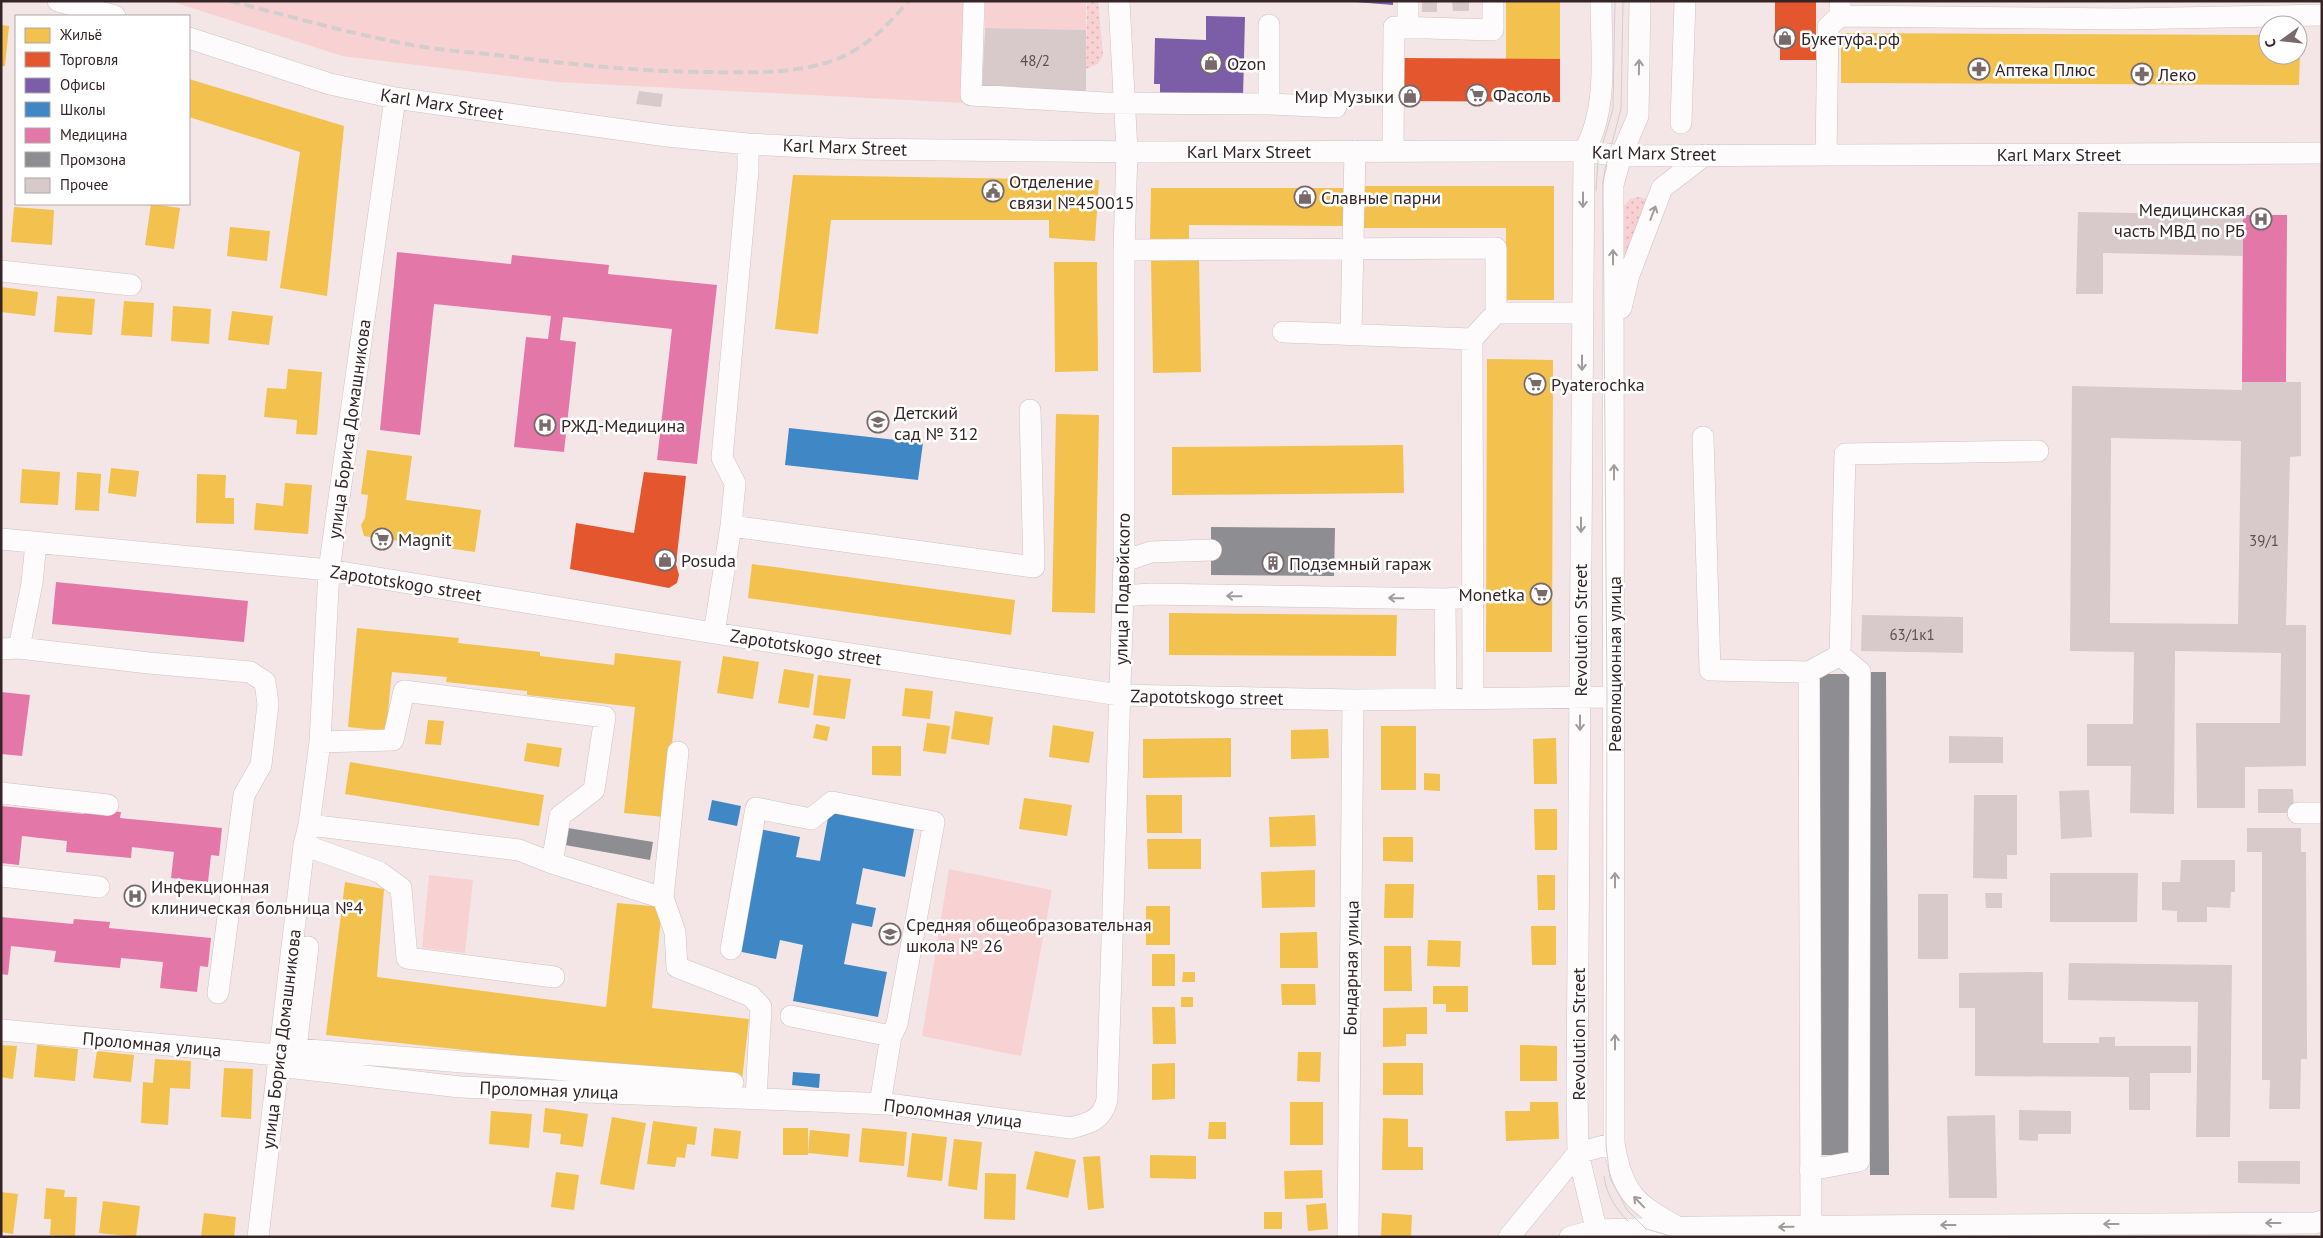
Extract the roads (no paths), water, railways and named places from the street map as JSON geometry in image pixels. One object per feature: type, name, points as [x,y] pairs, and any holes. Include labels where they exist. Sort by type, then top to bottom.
[{"type":"street","points":[[58,1],[111,15]]},
{"type":"street","points":[[974,1],[971,95],[1123,103],[1269,104],[1336,107]]},
{"type":"street","name":"улица Подвойского","points":[[1101,1116],[1107,1100],[1124,561],[1124,250],[1127,152],[1123,103],[1120,1]]},
{"type":"street","points":[[1408,1],[1408,28]]},
{"type":"street","points":[[1393,151],[1394,27],[1493,30],[1493,1]]},
{"type":"street","name":"Revolution Street","points":[[1597,1234],[1578,1153],[1584,152],[1593,135],[1600,108],[1601,1]]},
{"type":"street","name":"Революционная улица","points":[[1640,1],[1638,116],[1622,156],[1613,186],[1614,1143],[1618,1167],[1628,1190],[1648,1211],[1680,1228]]},
{"type":"street","points":[[1680,123],[1685,1]]},
{"type":"street","points":[[1826,155],[1828,27],[1840,9],[2123,10],[2322,15]]},
{"type":"street","points":[[1269,104],[1270,25]]},
{"type":"street","name":"Karl Marx Street","points":[[190,38],[330,84],[395,98],[667,136],[748,144],[847,149],[1127,152],[1584,152],[1622,156],[2322,152]]},
{"type":"street","name":"улица Бориса Домашникова","points":[[258,1237],[287,1057],[304,845],[309,825],[320,742],[329,570],[395,98]]},
{"type":"street","points":[[714,633],[731,526],[735,483],[722,458],[748,171],[748,144]]},
{"type":"street","points":[[1351,334],[1356,151]]},
{"type":"street","points":[[1613,343],[1629,275],[1662,188],[1705,155]]},
{"type":"street","points":[[1124,250],[1496,248],[1496,313],[1472,339],[1473,699]]},
{"type":"street","points":[[1,271],[131,285]]},
{"type":"street","points":[[1496,313],[1583,313]]},
{"type":"street","points":[[1283,332],[1472,339]]},
{"type":"street","points":[[731,526],[1034,566],[1030,410]]},
{"type":"street","points":[[1703,437],[1710,670],[1809,672],[1840,655]]},
{"type":"street","points":[[1840,655],[1845,454],[2038,452]]},
{"type":"street","name":"Zapototskogo street","points":[[1,539],[329,570],[714,633],[1119,695],[1354,700],[1614,697]]},
{"type":"street","points":[[36,543],[32,583],[10,649],[149,664],[250,672],[265,682],[268,704],[261,765],[244,795],[218,994]]},
{"type":"street","points":[[1124,561],[1151,552],[1211,550]]},
{"type":"street","points":[[1123,596],[1150,594],[1474,598]]},
{"type":"street","points":[[1445,599],[1446,699]]},
{"type":"street","points":[[1810,1170],[1860,1161],[1860,672],[1840,655]]},
{"type":"street","points":[[1809,672],[1811,1226]]},
{"type":"street","points":[[320,742],[393,740],[404,691],[606,717],[594,790],[560,816],[552,863]]},
{"type":"street","name":"Бондарная улица","points":[[1348,1237],[1354,700]]},
{"type":"street","points":[[678,752],[663,898],[675,932],[677,967],[751,996],[762,1006],[756,1091]]},
{"type":"street","points":[[1,793],[108,805]]},
{"type":"street","points":[[732,949],[756,808],[811,819],[832,802],[934,822],[897,1024],[890,1036],[880,1104]]},
{"type":"street","points":[[2298,812],[2322,812]]},
{"type":"street","points":[[309,825],[519,850],[552,863],[663,898]]},
{"type":"street","points":[[304,845],[379,872],[401,888],[407,958],[554,977]]},
{"type":"street","points":[[1,876],[99,887]]},
{"type":"street","points":[[287,1057],[308,947]]},
{"type":"street","points":[[791,1016],[890,1036]]},
{"type":"street","name":"Проломная улица","points":[[1,1030],[287,1057],[460,1087],[756,1091],[880,1104],[1071,1128],[1092,1123],[1101,1116]]},
{"type":"street","points":[[1509,1237],[1578,1153],[1614,1143]]},
{"type":"street","points":[[1570,1237],[1701,1227],[2314,1223],[2322,1221]]},
{"type":"tram line","points":[[1596,191],[1598,160],[1613,109],[1615,1]]},
{"type":"tram line","points":[[1623,1],[1621,109],[1605,169],[1603,186],[1607,698],[1606,1145],[1610,1178],[1627,1210],[1646,1229],[1674,1237]]},
{"type":"tram line","points":[[1604,1176],[1612,1201],[1628,1221]]},
{"type":"railway","points":[[230,1],[362,35],[429,48],[624,69],[747,72],[779,71],[810,67],[837,59],[860,47],[881,31],[908,1]]},
{"type":"place","name":"Букетуфа.рф","points":[[1785,38]]},
{"type":"place","name":"Ozon","points":[[1211,63]]},
{"type":"place","name":"Аптека Плюс","points":[[1979,69]]},
{"type":"place","name":"Леко","points":[[2142,74]]},
{"type":"place","name":"Фасоль","points":[[1477,95]]},
{"type":"place","name":"Мир Музыки","points":[[1410,96]]},
{"type":"place","name":"Отделение связи №450015","points":[[993,191]]},
{"type":"place","name":"Славные парни","points":[[1305,197]]},
{"type":"place","name":"Медицинская часть МВД по РБ","points":[[2261,219]]},
{"type":"place","name":"Pyaterochka","points":[[1535,384]]},
{"type":"place","name":"Детский сад № 312","points":[[878,422]]},
{"type":"place","name":"РЖД-Медицина","points":[[545,425]]},
{"type":"place","name":"Magnit","points":[[382,539]]},
{"type":"place","name":"Posuda","points":[[665,560]]},
{"type":"place","name":"Подземный гараж","points":[[1273,563]]},
{"type":"place","name":"Monetka","points":[[1541,594]]},
{"type":"place","name":"Инфекционная клиническая больница №4","points":[[135,896]]},
{"type":"place","name":"Средняя общеобразовательная школа № 26","points":[[890,934]]}]
